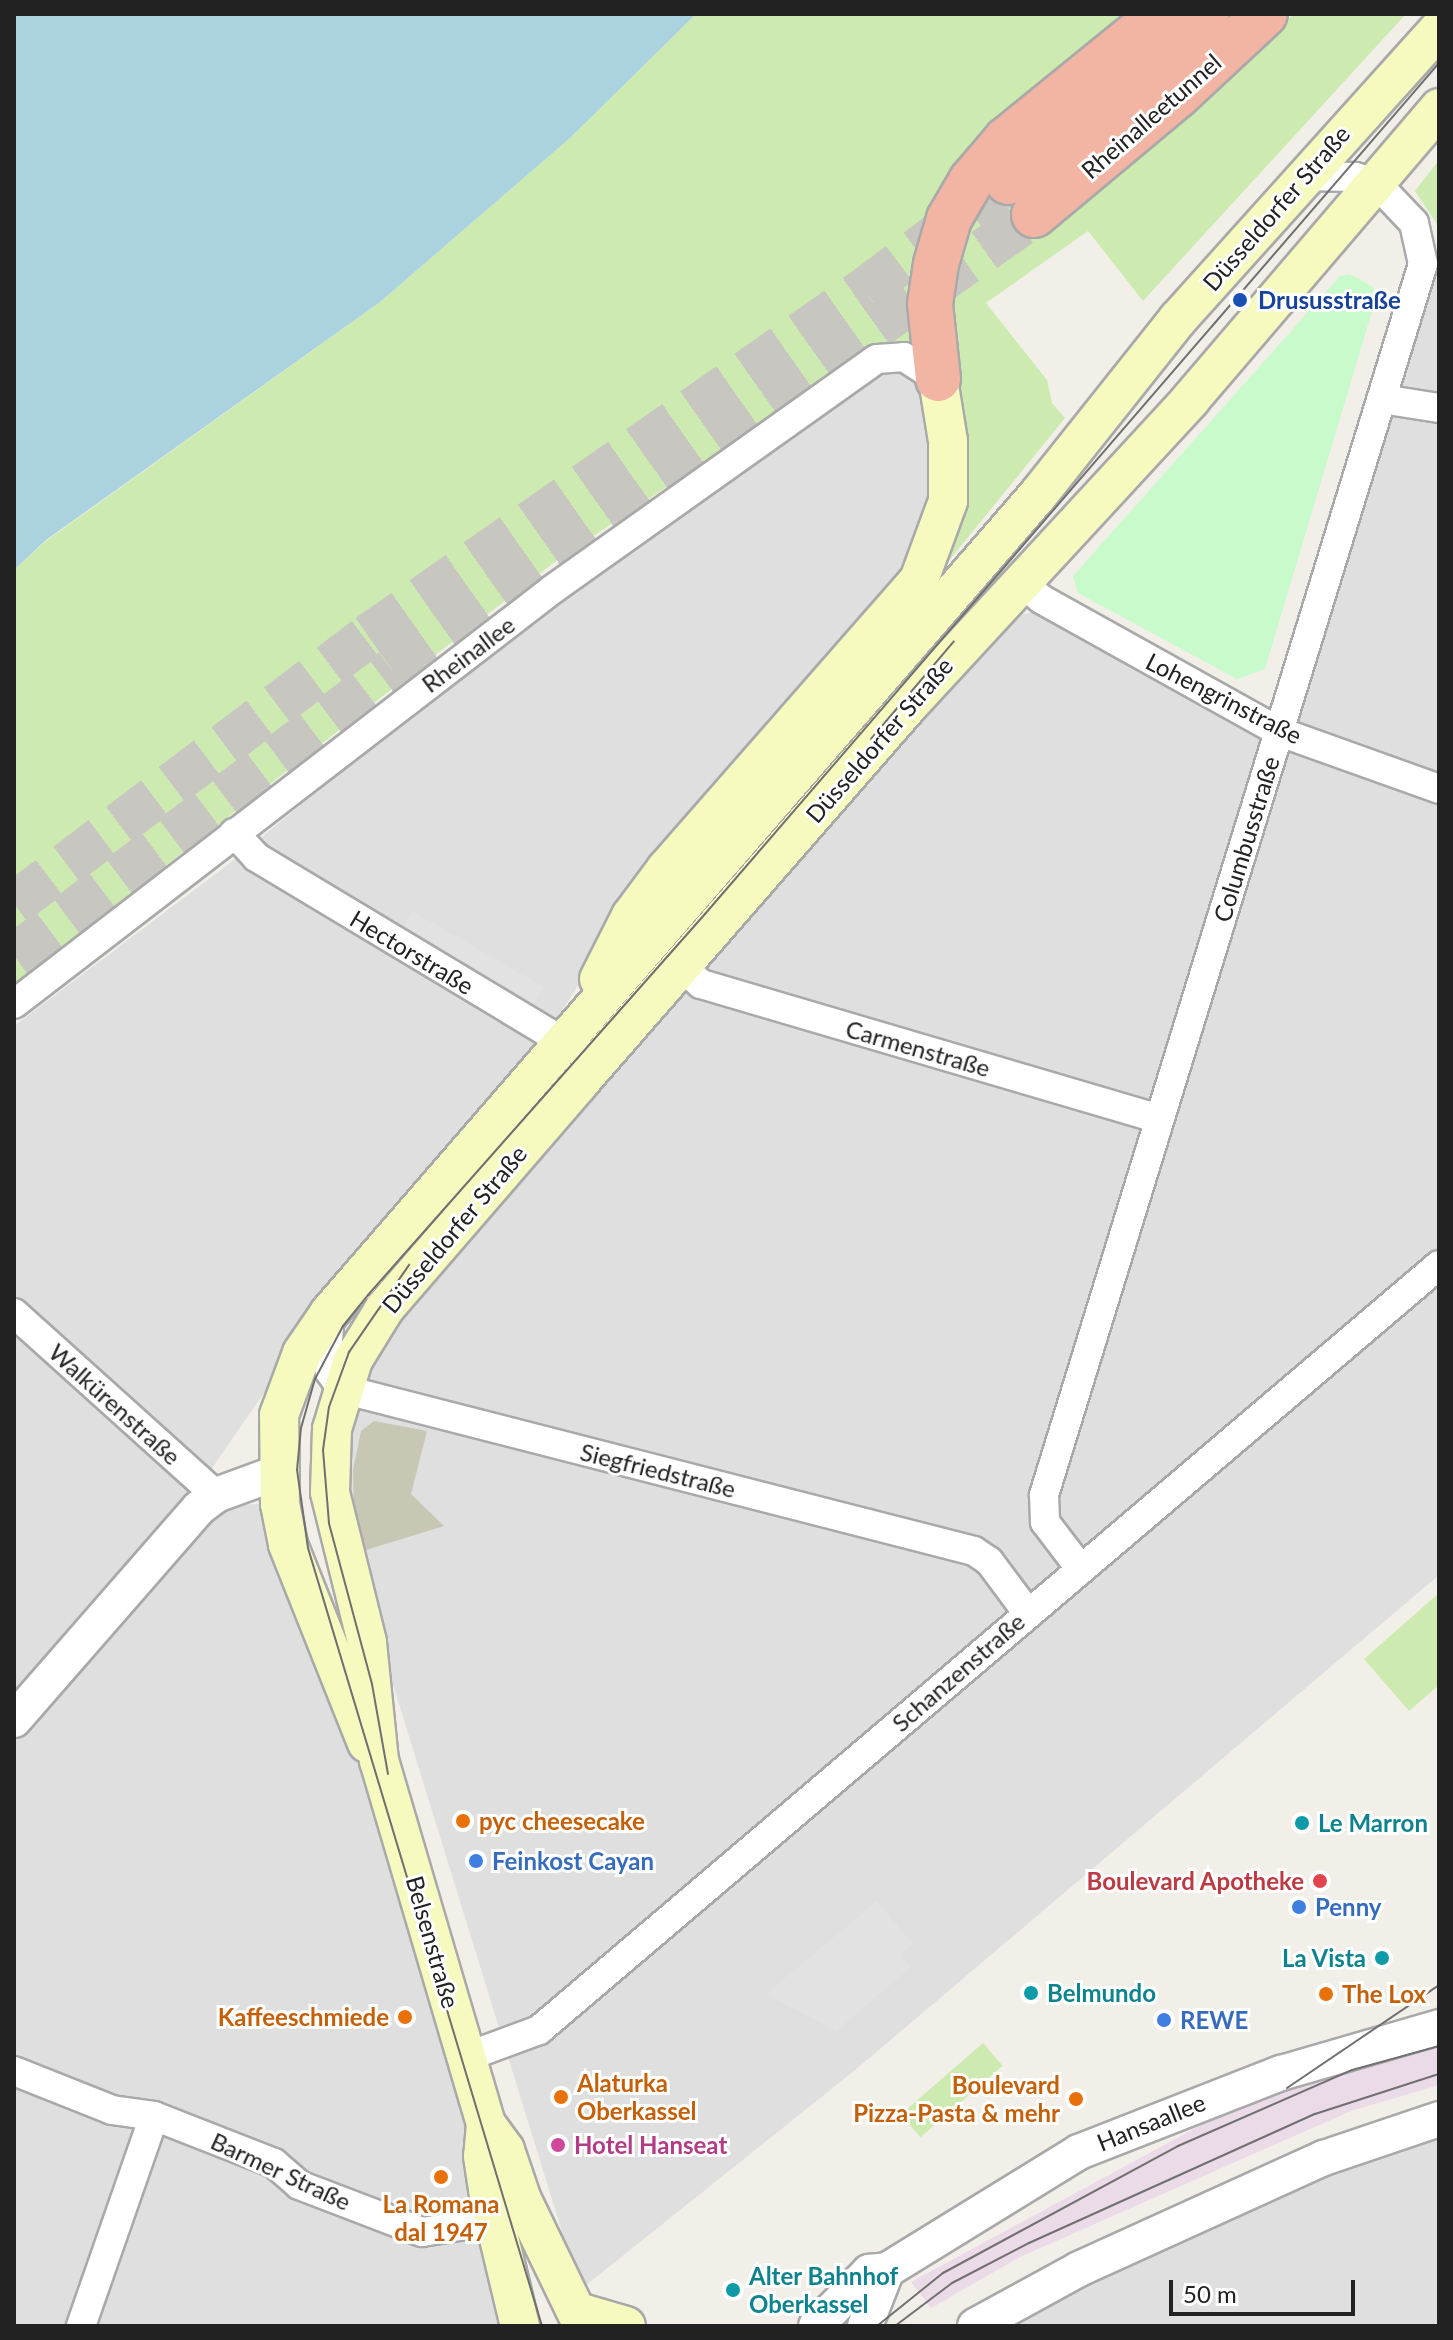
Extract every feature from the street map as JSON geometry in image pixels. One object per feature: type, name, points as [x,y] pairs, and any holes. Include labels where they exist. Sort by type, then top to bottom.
[{"type":"highway","points":[[938,379],[930,304],[936,264],[949,219],[971,181],[1006,140],[1161,14]]},
{"type":"highway","name":"Rheinalleetunnel","points":[[1206,14],[1021,198],[1177,96],[1265,14]]},
{"type":"main road","name":"Düsseldorfer Straße","points":[[276,1473],[283,1398],[302,1353],[330,1312],[1009,529],[1178,319],[1439,29]]},
{"type":"main road","name":"Düsseldorfer Straße","points":[[342,1389],[353,1360],[385,1308],[596,1063],[1021,582],[1190,400],[1439,108]]},
{"type":"main road","name":"Düsseldorfer Straße","points":[[589,1013],[604,963],[656,882],[919,580],[938,537],[948,501],[948,441],[938,379]]},
{"type":"main road","name":"Belsenstraße","points":[[342,1389],[331,1438],[335,1521],[367,1642],[379,1761]]},
{"type":"main road","points":[[276,1473],[311,1462],[331,1438]]},
{"type":"main road","name":"Belsenstraße","points":[[356,1596],[327,1557],[312,1492],[297,1476],[276,1473],[288,1544],[345,1693],[379,1761],[486,2124],[505,2150],[522,2200],[580,2319]]},
{"type":"main road","name":"Belsenstraße","points":[[486,2124],[483,2156],[489,2196],[520,2326]]},
{"type":"main road","points":[[580,2319],[626,2326]]},
{"type":"street","points":[[1304,176],[1355,177],[1377,184]]},
{"type":"street","name":"Columbusstraße","points":[[1080,1568],[1045,1522],[1044,1495],[1423,264],[1414,223],[1377,184]]},
{"type":"street","name":"Rheinallee","points":[[14,1004],[553,589],[863,368],[877,359],[904,357],[938,379]]},
{"type":"street","points":[[1382,399],[1439,408]]},
{"type":"street","name":"Lohengrinstraße","points":[[1021,582],[1041,599],[1280,732],[1439,789]]},
{"type":"street","name":"Hectorstraße","points":[[234,833],[256,857],[596,1063]]},
{"type":"street","name":"Carmenstraße","points":[[682,967],[701,984],[1159,1119]]},
{"type":"street","name":"Schanzenstraße","points":[[466,2057],[539,2030],[1027,1612],[1439,1265]]},
{"type":"street","points":[[330,1312],[327,1354],[330,1372],[342,1389]]},
{"type":"street","name":"Walkürenstraße","points":[[14,1313],[216,1495]]},
{"type":"street","name":"Siegfriedstraße","points":[[342,1389],[974,1551],[989,1561],[1027,1612]]},
{"type":"street","points":[[14,1720],[216,1495],[276,1473]]},
{"type":"street","name":"Hansaallee","points":[[816,2326],[869,2272],[887,2270],[1031,2177],[1092,2146],[1281,2073],[1439,2027]]},
{"type":"street","name":"Barmer Straße","points":[[14,2071],[112,2110],[154,2116],[274,2163],[299,2185],[422,2232],[466,2225],[481,2216],[489,2196]]},
{"type":"street","points":[[81,2326],[154,2116]]},
{"type":"street","points":[[975,2326],[1079,2269],[1324,2158],[1439,2119]]},
{"type":"street","points":[[865,2326],[887,2270]]},
{"type":"shaded area","points":[[1439,256],[1439,1575],[854,2071],[580,2290],[353,1555],[347,1468],[356,1394],[393,1323],[1000,619],[1039,611],[1276,740],[1298,714]]},
{"type":"shaded area","points":[[879,363],[905,363],[934,388],[928,541],[640,886],[547,1035],[320,1312],[181,1513],[14,1704],[14,1026],[230,863],[445,687]]},
{"type":"shaded area","points":[[412,911],[544,987],[531,1010],[399,934]]},
{"type":"shaded area","points":[[374,1421],[427,1431],[411,1494],[444,1526],[366,1550],[354,1511],[353,1470],[361,1431]]},
{"type":"shaded area","points":[[273,1503],[367,1755],[453,2060],[493,2280],[508,2326],[14,2326],[14,1740],[215,1506]]},
{"type":"shaded area","points":[[877,1901],[913,1944],[901,1955],[911,1967],[836,2031],[766,1994]]},
{"type":"shaded area","points":[[1439,2040],[1439,2085],[1351,2111],[1020,2257],[931,2308],[911,2282],[1275,2085]]},
{"type":"shaded area","points":[[1439,2125],[1439,2326],[986,2326]]},
{"type":"green space","points":[[696,14],[1121,14],[996,137],[920,350],[908,343],[874,347],[552,564],[14,984],[14,570],[46,541],[380,302],[570,138]]},
{"type":"green space","points":[[1294,14],[1406,14],[1143,301],[1088,231],[986,303],[1047,380],[1052,403],[1065,418],[921,595],[944,546],[937,296],[988,173],[1039,233],[1144,149]]},
{"type":"green space","points":[[1439,160],[1439,227],[1415,191]]},
{"type":"green space","points":[[1350,274],[1373,287],[1376,298],[1265,669],[1237,679],[1078,593],[1073,576],[1340,276]]},
{"type":"green space","points":[[1439,1593],[1439,1685],[1409,1711],[1364,1659]]},
{"type":"green space","points":[[983,2043],[1003,2066],[920,2137],[901,2115]]},
{"type":"water","points":[[14,14],[696,14],[570,138],[380,302],[46,540],[14,570]]},
{"type":"tunnel","points":[[14,904],[368,636],[864,290],[1008,182]]},
{"type":"tunnel","points":[[14,956],[392,670],[1034,215]]},
{"type":"tram line","points":[[542,2326],[308,1548],[297,1470],[301,1428],[315,1379],[343,1326],[368,1295],[705,914],[1439,63]]},
{"type":"tram line","points":[[871,739],[954,641]]},
{"type":"tram line","points":[[388,1774],[372,1684],[329,1523],[323,1450],[329,1407],[349,1352],[409,1265]]},
{"type":"tram line","points":[[1287,2088],[1439,1985]]},
{"type":"tram line","points":[[877,2326],[943,2273],[1178,2146],[1352,2070],[1439,2046]]},
{"type":"tram line","points":[[895,2326],[952,2283],[1029,2243],[1315,2114],[1439,2074]]},
{"type":"place","name":"Drususstraße","points":[[1240,300]]},
{"type":"place","name":"pyc cheesecake","points":[[463,1821]]},
{"type":"place","name":"Le Marron","points":[[1302,1823]]},
{"type":"place","name":"Feinkost Cayan","points":[[476,1861]]},
{"type":"place","name":"Boulevard Apotheke","points":[[1320,1881]]},
{"type":"place","name":"Penny","points":[[1299,1907]]},
{"type":"place","name":"La Vista","points":[[1382,1958]]},
{"type":"place","name":"Belmundo","points":[[1031,1993]]},
{"type":"place","name":"The Lox","points":[[1326,1994]]},
{"type":"place","name":"Kaffeeschmiede","points":[[405,2017]]},
{"type":"place","name":"REWE","points":[[1164,2020]]},
{"type":"place","name":"Alaturka Oberkassel","points":[[561,2097]]},
{"type":"place","name":"Boulevard Pizza-Pasta & mehr","points":[[1076,2099]]},
{"type":"place","name":"Hotel Hanseat","points":[[558,2145]]},
{"type":"place","name":"La Romana dal 1947","points":[[441,2177]]},
{"type":"place","name":"Alter Bahnhof Oberkassel","points":[[733,2290]]}]
